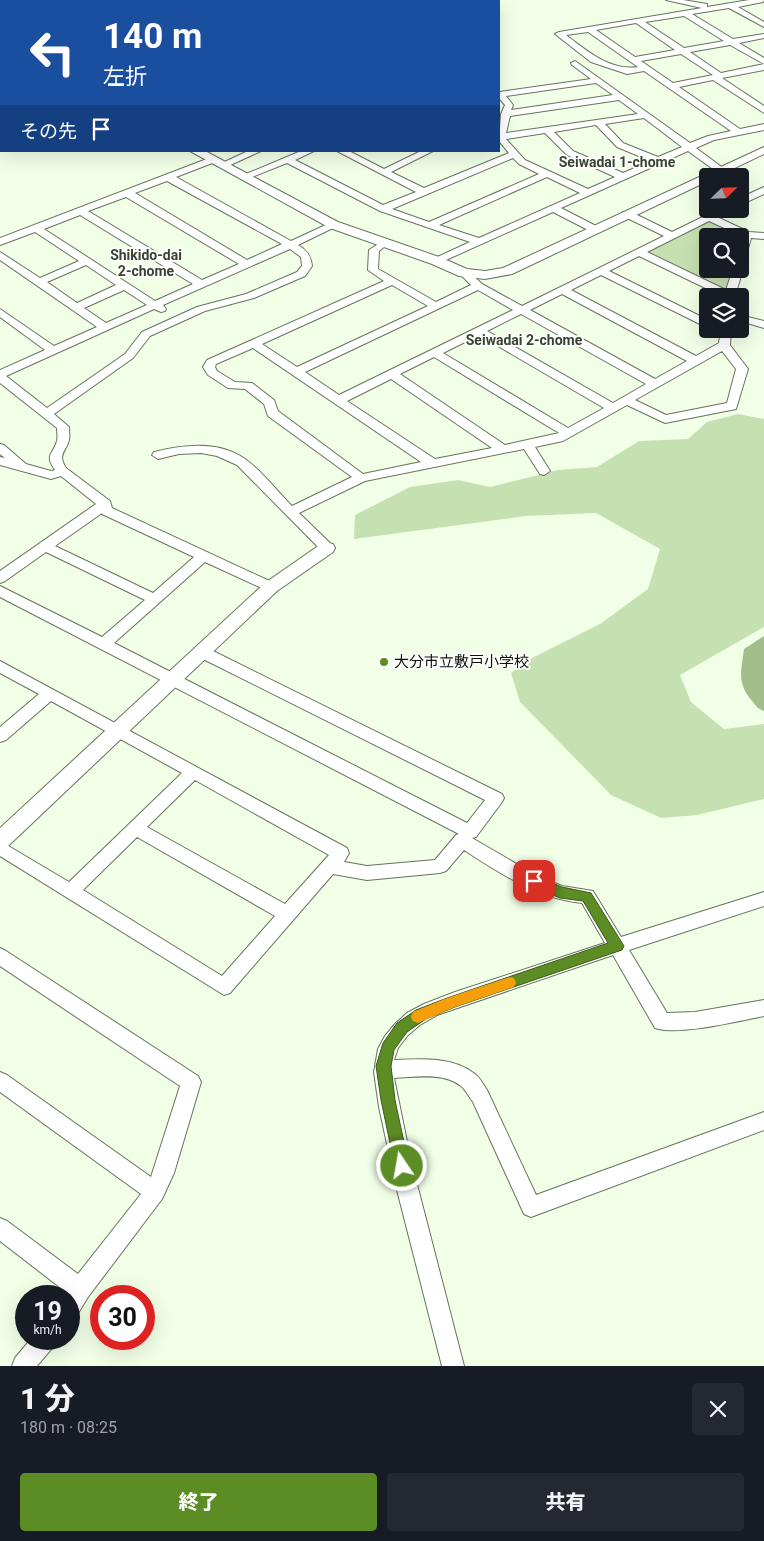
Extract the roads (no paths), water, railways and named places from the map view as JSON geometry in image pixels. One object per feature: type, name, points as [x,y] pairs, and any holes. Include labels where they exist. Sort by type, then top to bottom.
[{"type":"street","points":[[670,0],[720,8]]},
{"type":"street","points":[[645,68],[628,71],[594,60],[559,34],[763,0]]},
{"type":"street","points":[[731,6],[764,26]]},
{"type":"street","points":[[685,13],[764,62]]},
{"type":"street","points":[[638,21],[764,110]]},
{"type":"street","points":[[589,29],[738,132]]},
{"type":"street","points":[[633,60],[764,36]]},
{"type":"street","points":[[575,63],[717,168]]},
{"type":"street","points":[[671,86],[762,70]]},
{"type":"street","points":[[500,137],[505,114],[510,105],[500,94],[598,80]]},
{"type":"street","points":[[505,114],[621,97]]},
{"type":"street","points":[[500,137],[646,116]]},
{"type":"street","points":[[598,122],[620,145],[659,161]]},
{"type":"street","points":[[437,261],[689,147],[711,138],[764,127]]},
{"type":"street","points":[[547,130],[570,153],[624,177]]},
{"type":"street","points":[[500,137],[522,162],[588,192]]},
{"type":"street","points":[[198,152],[334,225],[437,261],[464,273],[484,275],[507,271],[699,180]]},
{"type":"street","points":[[0,242],[168,177],[254,152]]},
{"type":"street","points":[[261,152],[284,161],[383,209],[479,242]]},
{"type":"street","points":[[244,177],[307,152]]},
{"type":"street","points":[[344,152],[424,192]]},
{"type":"street","points":[[384,172],[427,152]]},
{"type":"street","points":[[725,168],[763,152]]},
{"type":"street","points":[[383,209],[514,154]]},
{"type":"street","points":[[430,225],[547,174]]},
{"type":"street","points":[[48,413],[129,356],[146,334],[176,319],[213,305],[250,296],[301,274],[307,266],[306,258],[290,245],[168,177]]},
{"type":"street","points":[[749,198],[764,190]]},
{"type":"street","points":[[127,193],[247,264]]},
{"type":"street","points":[[553,208],[594,229]]},
{"type":"street","points":[[81,211],[201,284]]},
{"type":"street","points":[[627,214],[672,236]]},
{"type":"street","points":[[339,400],[707,218]]},
{"type":"street","points":[[711,218],[732,228]]},
{"type":"street","points":[[270,588],[107,512],[105,504],[99,497],[56,466],[55,457],[57,449],[63,441],[64,427],[0,375],[334,225]]},
{"type":"street","points":[[36,228],[176,319]]},
{"type":"street","points":[[749,235],[764,236]]},
{"type":"street","points":[[384,243],[374,250],[373,270],[436,306]]},
{"type":"street","points":[[639,252],[713,288]]},
{"type":"street","points":[[0,255],[105,327]]},
{"type":"street","points":[[39,282],[87,261]]},
{"type":"street","points":[[601,271],[699,320]]},
{"type":"street","points":[[464,273],[478,286],[655,384]]},
{"type":"street","points":[[361,478],[272,413],[270,403],[248,386],[232,385],[212,373],[208,367],[211,362],[393,281]]},
{"type":"street","points":[[76,307],[125,285]]},
{"type":"street","points":[[296,372],[478,286]]},
{"type":"street","points":[[563,290],[696,361]]},
{"type":"street","points":[[0,312],[53,350]]},
{"type":"street","points":[[749,321],[764,325]]},
{"type":"street","points":[[479,331],[613,408]]},
{"type":"street","points":[[290,512],[361,478],[559,438],[696,361],[719,338]]},
{"type":"street","points":[[626,400],[665,419],[732,406],[742,369],[725,338]]},
{"type":"street","points":[[255,344],[433,464]]},
{"type":"street","points":[[435,353],[568,433]]},
{"type":"street","points":[[392,374],[502,449]]},
{"type":"street","points":[[527,444],[544,471]]},
{"type":"street","points":[[0,448],[21,466]]},
{"type":"street","points":[[0,841],[270,588],[327,548],[241,462],[227,454],[202,450],[178,451],[158,455]]},
{"type":"street","points":[[0,461],[51,475],[63,472]]},
{"type":"street","points":[[0,578],[105,504]]},
{"type":"street","points":[[45,546],[154,599]]},
{"type":"street","points":[[104,644],[203,556]]},
{"type":"street","points":[[0,590],[470,832],[496,798],[202,652]]},
{"type":"street","points":[[0,666],[341,853],[224,987],[0,848]]},
{"type":"street","points":[[0,736],[50,693]]},
{"type":"street","points":[[70,892],[193,772]]},
{"type":"street","points":[[135,828],[288,914]]},
{"type":"street","points":[[330,866],[367,873],[440,866],[462,840],[496,863],[534,881],[560,892],[587,896],[662,1022],[695,1020],[764,1008]]},
{"type":"street","points":[[453,1366],[432,1277],[402,1166],[388,1100],[384,1069],[388,1047],[402,1028],[421,1014],[617,946],[764,899]]},
{"type":"street","points":[[1,959],[192,1082],[164,1173],[155,1192],[80,1289]]},
{"type":"street","points":[[384,1069],[430,1069],[452,1072],[468,1080],[480,1096],[531,1207],[764,1121]]},
{"type":"street","points":[[0,1081],[155,1192]]},
{"type":"street","points":[[0,1228],[75,1285]]},
{"type":"street","points":[[24,1366],[36,1350]]},
{"type":"place","name":"大分市立敷戸小学校","points":[[384,662]]},
{"type":"district","name":"Seiwadai 1-chome","points":[[617,162]]},
{"type":"district","name":"Shikido-dai 2-chome","points":[[146,264]]},
{"type":"district","name":"Seiwadai 2-chome","points":[[524,340]]}]
